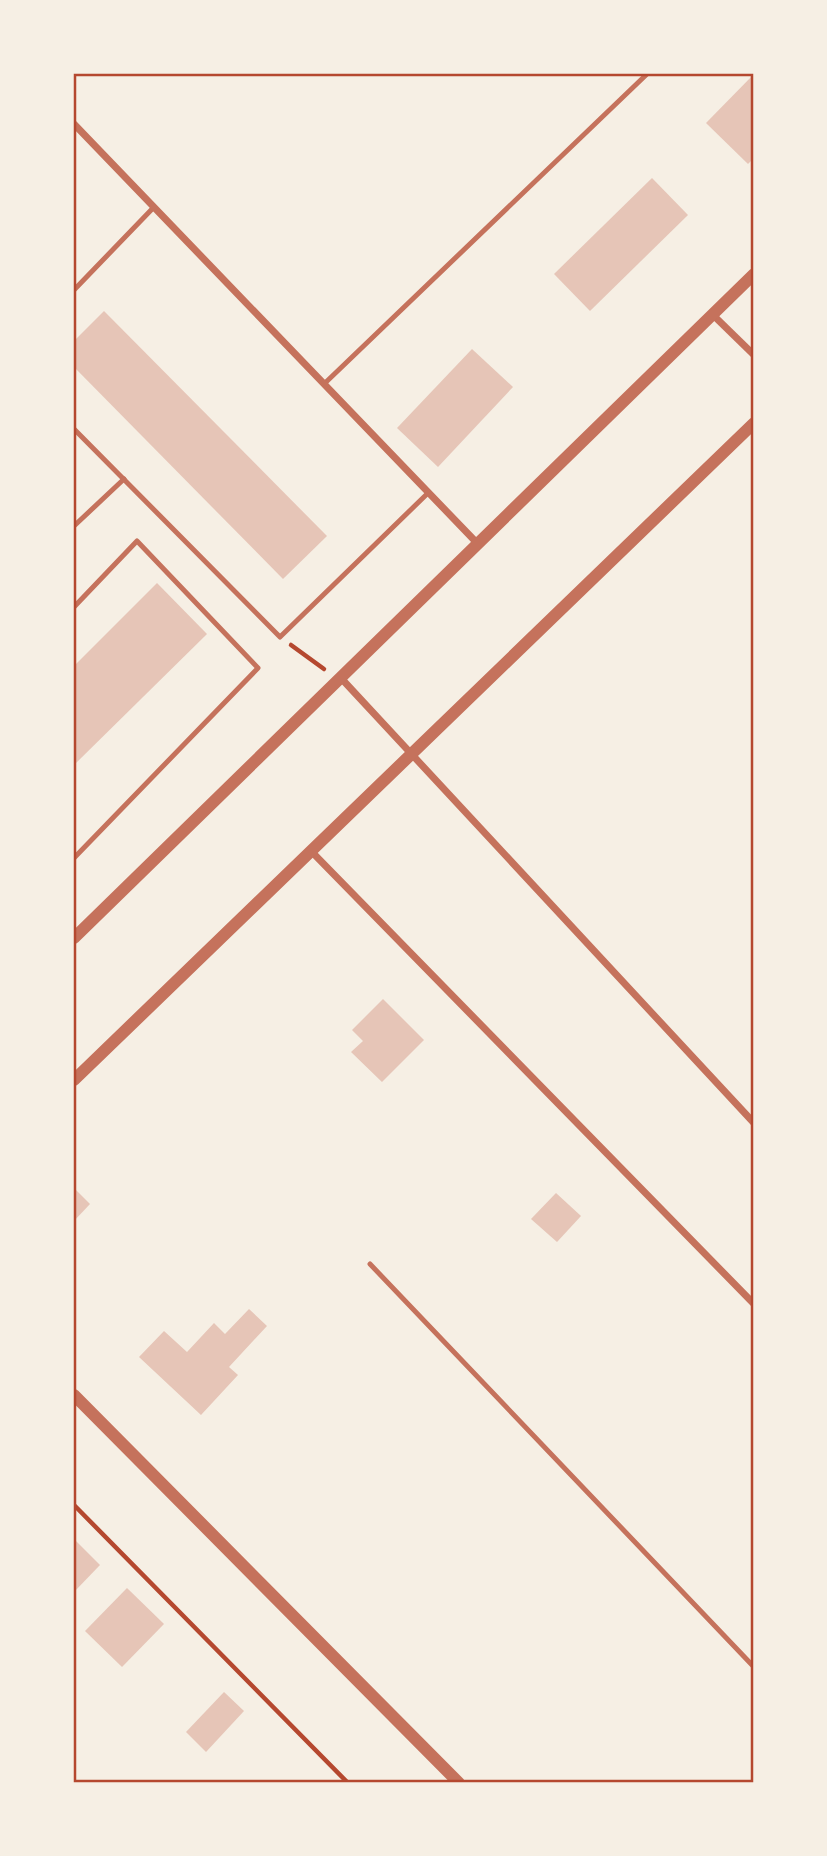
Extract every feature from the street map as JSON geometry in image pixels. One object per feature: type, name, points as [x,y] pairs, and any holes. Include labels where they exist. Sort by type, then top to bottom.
[{"type":"street","points":[[74,124],[477,543]]},
{"type":"street","points":[[74,938],[711,313],[754,274]]},
{"type":"street","points":[[711,313],[754,355]]},
{"type":"street","points":[[74,1080],[754,423]]},
{"type":"street","points":[[340,677],[754,1123]]},
{"type":"street","points":[[310,851],[754,1304]]},
{"type":"street","points":[[74,1395],[459,1783]]},
{"type":"lane","points":[[324,384],[647,74]]},
{"type":"lane","points":[[74,290],[153,206]]},
{"type":"lane","points":[[74,429],[280,636],[428,493]]},
{"type":"lane","points":[[74,526],[124,479]]},
{"type":"lane","points":[[74,607],[137,541],[258,668],[74,858]]},
{"type":"lane","points":[[370,1264],[754,1667]]},
{"type":"path","points":[[280,636],[318,666],[340,677]]},
{"type":"path","points":[[74,1505],[348,1783]]},
{"type":"building","points":[[754,74],[754,158],[748,164],[706,123]]},
{"type":"building","points":[[652,178],[688,215],[590,311],[554,274]]},
{"type":"building","points":[[104,311],[327,536],[283,579],[74,367],[74,341]]},
{"type":"building","points":[[472,349],[513,387],[438,467],[397,428]]},
{"type":"building","points":[[157,583],[207,634],[74,765],[74,666]]},
{"type":"building","points":[[383,999],[424,1040],[382,1082],[351,1052],[363,1041],[352,1030]]},
{"type":"building","points":[[74,1188],[90,1204],[74,1221]]},
{"type":"building","points":[[556,1193],[581,1216],[557,1242],[531,1219]]},
{"type":"building","points":[[249,1309],[267,1326],[229,1367],[238,1375],[201,1415],[139,1357],[164,1331],[187,1352],[214,1323],[225,1334]]},
{"type":"building","points":[[74,1539],[100,1565],[74,1592]]},
{"type":"building","points":[[127,1588],[164,1624],[122,1667],[85,1631]]},
{"type":"building","points":[[224,1692],[244,1711],[206,1752],[186,1732]]}]
